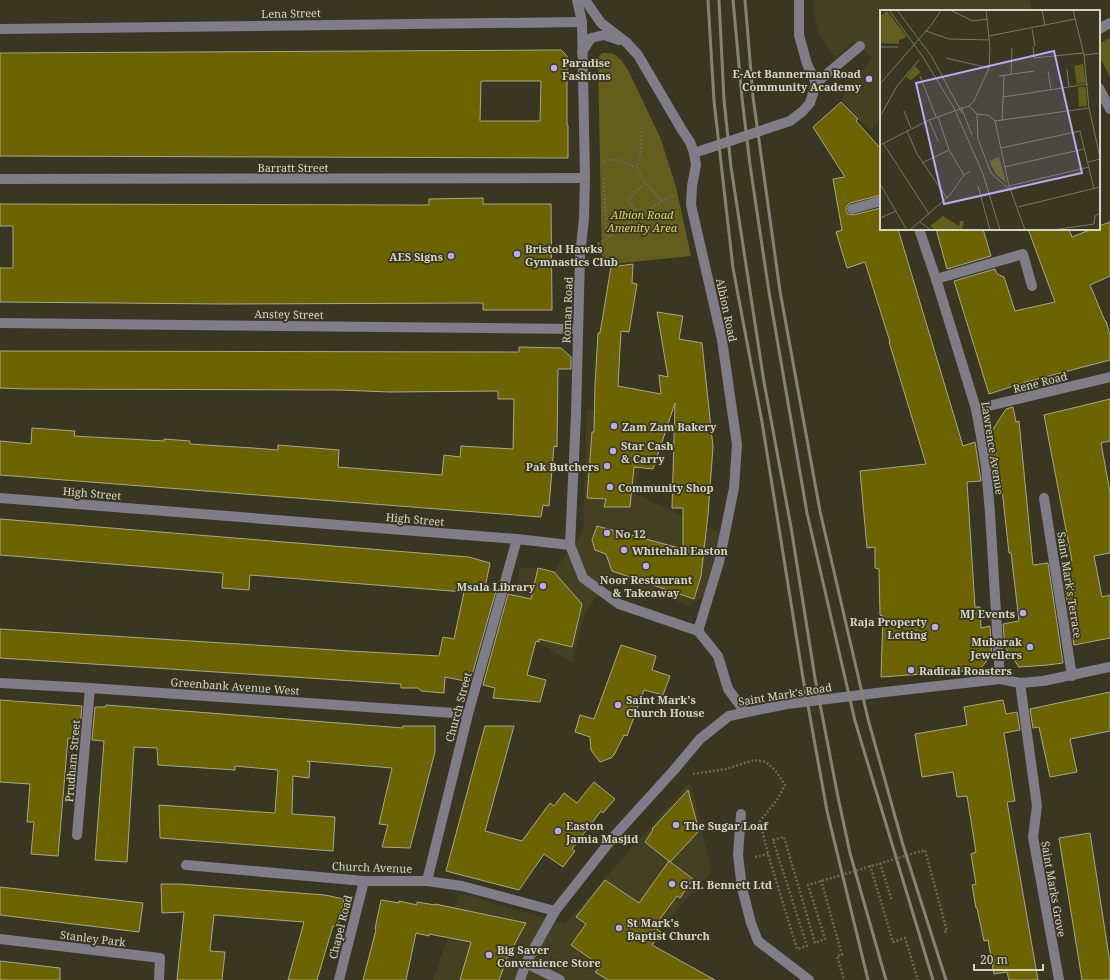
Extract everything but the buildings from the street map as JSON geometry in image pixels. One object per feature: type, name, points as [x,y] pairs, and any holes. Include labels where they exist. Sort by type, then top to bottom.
[{"type":"street","name":"Roman Road","points":[[570,545],[580,256],[584,218],[585,178],[582,22],[578,0]]},
{"type":"street","name":"Albion Road","points":[[585,0],[601,23],[626,42],[638,55],[690,142],[694,153],[696,165],[692,186],[691,205],[722,340],[737,445],[734,488],[720,562],[698,631]]},
{"type":"street","points":[[799,0],[799,35],[807,64],[816,83]]},
{"type":"street","name":"Lena Street","points":[[0,29],[582,22]]},
{"type":"street","points":[[1100,28],[1110,23]]},
{"type":"street","points":[[582,52],[591,38],[604,35],[626,42]]},
{"type":"street","points":[[694,153],[790,121],[803,111],[810,103],[816,83],[860,46]]},
{"type":"street","points":[[1100,90],[1110,109]]},
{"type":"street","name":"Barratt Street","points":[[0,179],[585,178]]},
{"type":"street","points":[[852,209],[880,201]]},
{"type":"street","name":"Lawrence Avenue","points":[[919,230],[976,410],[986,467],[1000,679]]},
{"type":"street","points":[[936,279],[1023,254],[1032,286]]},
{"type":"street","name":"Anstey Street","points":[[0,323],[578,329]]},
{"type":"street","name":"Rene Road","points":[[976,410],[1110,377]]},
{"type":"street","name":"High Street","points":[[0,498],[517,539],[570,545]]},
{"type":"street","name":"Saint Mark's Terrace","points":[[1044,498],[1072,676]]},
{"type":"street","name":"Church Street","points":[[427,881],[468,714],[517,539]]},
{"type":"street","points":[[570,545],[583,578],[619,604],[698,631],[718,656],[728,689],[744,712]]},
{"type":"street","name":"Saint Mark's Road","points":[[520,980],[526,963],[555,911],[615,834],[674,770],[700,739],[729,716],[787,704],[1000,679],[1020,682],[1043,681],[1110,667]]},
{"type":"street","name":"Saint Marks Grove","points":[[1020,682],[1037,806],[1033,837],[1059,980]]},
{"type":"street","name":"Greenbank Avenue West","points":[[0,683],[468,714]]},
{"type":"street","name":"Prudham Street","points":[[77,835],[90,688]]},
{"type":"street","points":[[741,814],[738,855],[742,888],[751,923],[758,940],[809,980]]},
{"type":"street","name":"Church Avenue","points":[[186,865],[364,881],[427,881],[462,886],[555,911]]},
{"type":"street","name":"Chapel Road","points":[[339,980],[364,881]]},
{"type":"street","name":"Stanley Park","points":[[0,939],[160,958],[159,980]]},
{"type":"street","points":[[526,963],[560,980]]},
{"type":"path","points":[[637,168],[641,152],[642,131]]},
{"type":"path","points":[[603,169],[603,161],[609,159],[637,168],[645,183],[662,201]]},
{"type":"path","points":[[604,176],[606,239]]},
{"type":"path","points":[[641,216],[627,200],[645,183]]},
{"type":"path","points":[[580,256],[662,201],[692,186]]},
{"type":"path","points":[[674,770],[690,775],[726,769],[754,760],[766,762],[775,770],[785,785],[760,821],[768,854],[797,949],[807,946],[773,840],[784,837],[815,943],[825,939],[808,884],[925,850],[947,931],[944,932]]},
{"type":"path","points":[[752,858],[768,854]]},
{"type":"path","points":[[880,862],[892,901]]},
{"type":"path","points":[[870,865],[893,942],[905,938],[918,980]]},
{"type":"path","points":[[821,880],[842,955],[837,956],[844,980]]},
{"type":"shaded area","name":"E-Act Bannerman Road Community Academy","points":[[814,0],[1030,0],[1031,8],[1029,10],[880,10],[880,122],[870,131],[841,100],[872,58],[854,41],[835,58],[818,32],[814,14]]},
{"type":"shaded area","points":[[587,409],[644,415],[637,495],[721,533],[703,596],[690,606],[611,578],[585,612],[572,662],[539,643],[506,635],[520,568],[535,568],[554,571],[583,533]]},
{"type":"shaded area","points":[[690,782],[712,872],[651,938],[618,980],[433,980],[448,938],[458,893],[565,924]]},
{"type":"green space","points":[[1110,38],[1110,77],[1100,57],[1100,43]]},
{"type":"green space","name":"Albion Road Amenity Area","points":[[602,53],[614,54],[622,61],[629,72],[660,137],[676,187],[691,256],[602,265],[598,59]]},
{"type":"railway","points":[[708,0],[714,101],[733,268],[762,422],[803,678],[827,811],[868,980]]},
{"type":"railway","points":[[719,0],[724,100],[731,167],[764,382],[791,527],[815,678],[838,797],[850,853],[886,980]]},
{"type":"railway","points":[[733,0],[750,165],[769,292],[807,513],[855,721],[933,980]]},
{"type":"railway","points":[[745,0],[753,97],[780,291],[820,511],[868,719],[903,845],[946,980]]},
{"type":"place","name":"Paradise Fashions","points":[[554,68]]},
{"type":"place","name":"E-Act Bannerman Road Community Academy","points":[[869,79]]},
{"type":"place","name":"Bristol Hawks Gymnastics Club","points":[[517,254]]},
{"type":"place","name":"AES Signs","points":[[451,256]]},
{"type":"place","name":"Zam Zam Bakery","points":[[614,426]]},
{"type":"place","name":"Star Cash & Carry","points":[[613,451]]},
{"type":"place","name":"Pak Butchers","points":[[607,466]]},
{"type":"place","name":"Community Shop","points":[[610,487]]},
{"type":"place","name":"No 12","points":[[607,533]]},
{"type":"place","name":"Whitehall Easton","points":[[624,550]]},
{"type":"place","name":"Noor Restaurant & Takeaway","points":[[646,566]]},
{"type":"place","name":"Msala Library","points":[[543,586]]},
{"type":"place","name":"MJ Events","points":[[1023,613]]},
{"type":"place","name":"Raja Property Letting","points":[[935,627]]},
{"type":"place","name":"Mubarak Jewellers","points":[[1030,647]]},
{"type":"place","name":"Radical Roasters","points":[[911,670]]},
{"type":"place","name":"Saint Mark's Church House","points":[[618,705]]},
{"type":"place","name":"The Sugar Loaf","points":[[676,825]]},
{"type":"place","name":"Easton Jamia Masjid","points":[[558,831]]},
{"type":"place","name":"G.H. Bennett Ltd","points":[[672,884]]},
{"type":"place","name":"St Mark's Baptist Church","points":[[619,928]]},
{"type":"place","name":"Big Saver Convenience Store","points":[[489,955]]}]
